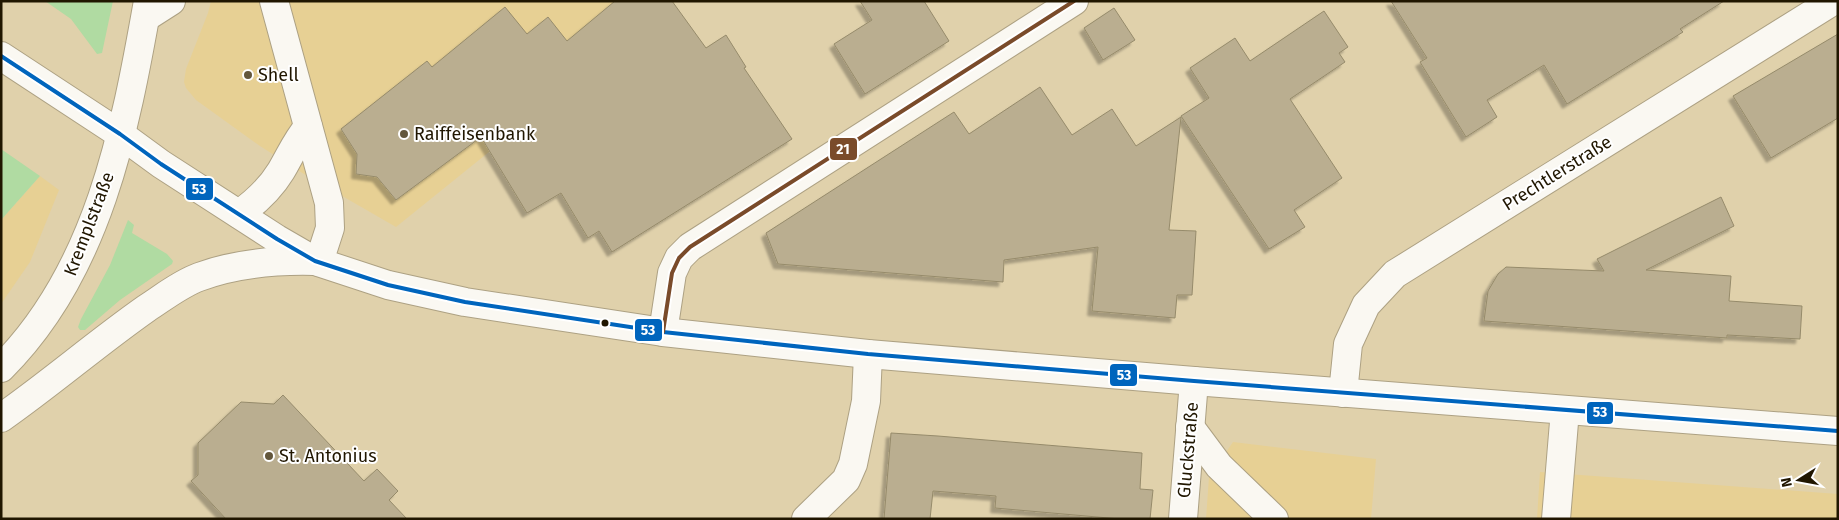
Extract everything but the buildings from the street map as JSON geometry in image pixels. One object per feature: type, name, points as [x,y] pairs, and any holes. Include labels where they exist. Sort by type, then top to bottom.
[{"type":"main road","points":[[147,9],[171,1]]},
{"type":"main road","points":[[274,1],[329,203],[330,228],[317,261]]},
{"type":"main road","points":[[663,332],[672,273],[679,258],[690,247],[1074,1]]},
{"type":"main road","name":"Prechtlerstraße","points":[[1343,392],[1348,344],[1366,305],[1395,274],[1833,1]]},
{"type":"main road","name":"Kremplstraße","points":[[1,368],[40,324],[64,287],[87,239],[105,192],[133,85],[147,9]]},
{"type":"main road","points":[[1,56],[239,214],[317,261],[388,285],[465,302],[663,332],[868,354],[1838,431]]},
{"type":"main road","points":[[239,214],[256,202],[269,188],[300,137],[308,128]]},
{"type":"main road","points":[[1,418],[128,322],[190,281],[213,272],[248,264],[287,260],[317,261]]},
{"type":"main road","points":[[806,519],[846,480],[853,464],[866,401],[868,354]]},
{"type":"main road","name":"Gluckstraße","points":[[1183,519],[1194,381]]},
{"type":"main road","points":[[1556,519],[1565,410]]},
{"type":"main road","points":[[1190,427],[1219,466],[1274,519]]},
{"type":"shaded area","points":[[211,1],[676,1],[396,227],[304,174],[260,146],[196,100],[186,88],[184,82],[186,69]]},
{"type":"shaded area","points":[[40,176],[59,190],[30,262],[1,304],[1,220]]},
{"type":"shaded area","points":[[1233,442],[1376,459],[1371,519],[1206,519],[1209,477]]},
{"type":"shaded area","points":[[1540,472],[1838,494],[1838,519],[1537,519]]},
{"type":"green space","points":[[45,1],[113,1],[102,53],[97,54],[71,19]]},
{"type":"green space","points":[[1,149],[40,176],[1,220]]},
{"type":"green space","points":[[128,220],[134,225],[132,233],[167,254],[173,261],[172,264],[120,300],[85,330],[80,330],[78,327],[81,319],[110,265]]},
{"type":"transit line","name":"21","points":[[663,332],[672,273],[679,258],[690,247],[1074,1]]},
{"type":"transit line","name":"53","points":[[1,56],[120,134],[161,164],[277,239],[315,261],[388,285],[465,302],[663,332],[868,354],[1838,431]]},
{"type":"place","name":"Shell","points":[[248,75]]},
{"type":"place","name":"Raiffeisenbank","points":[[404,134]]},
{"type":"place","name":"St. Antonius","points":[[269,456]]}]
